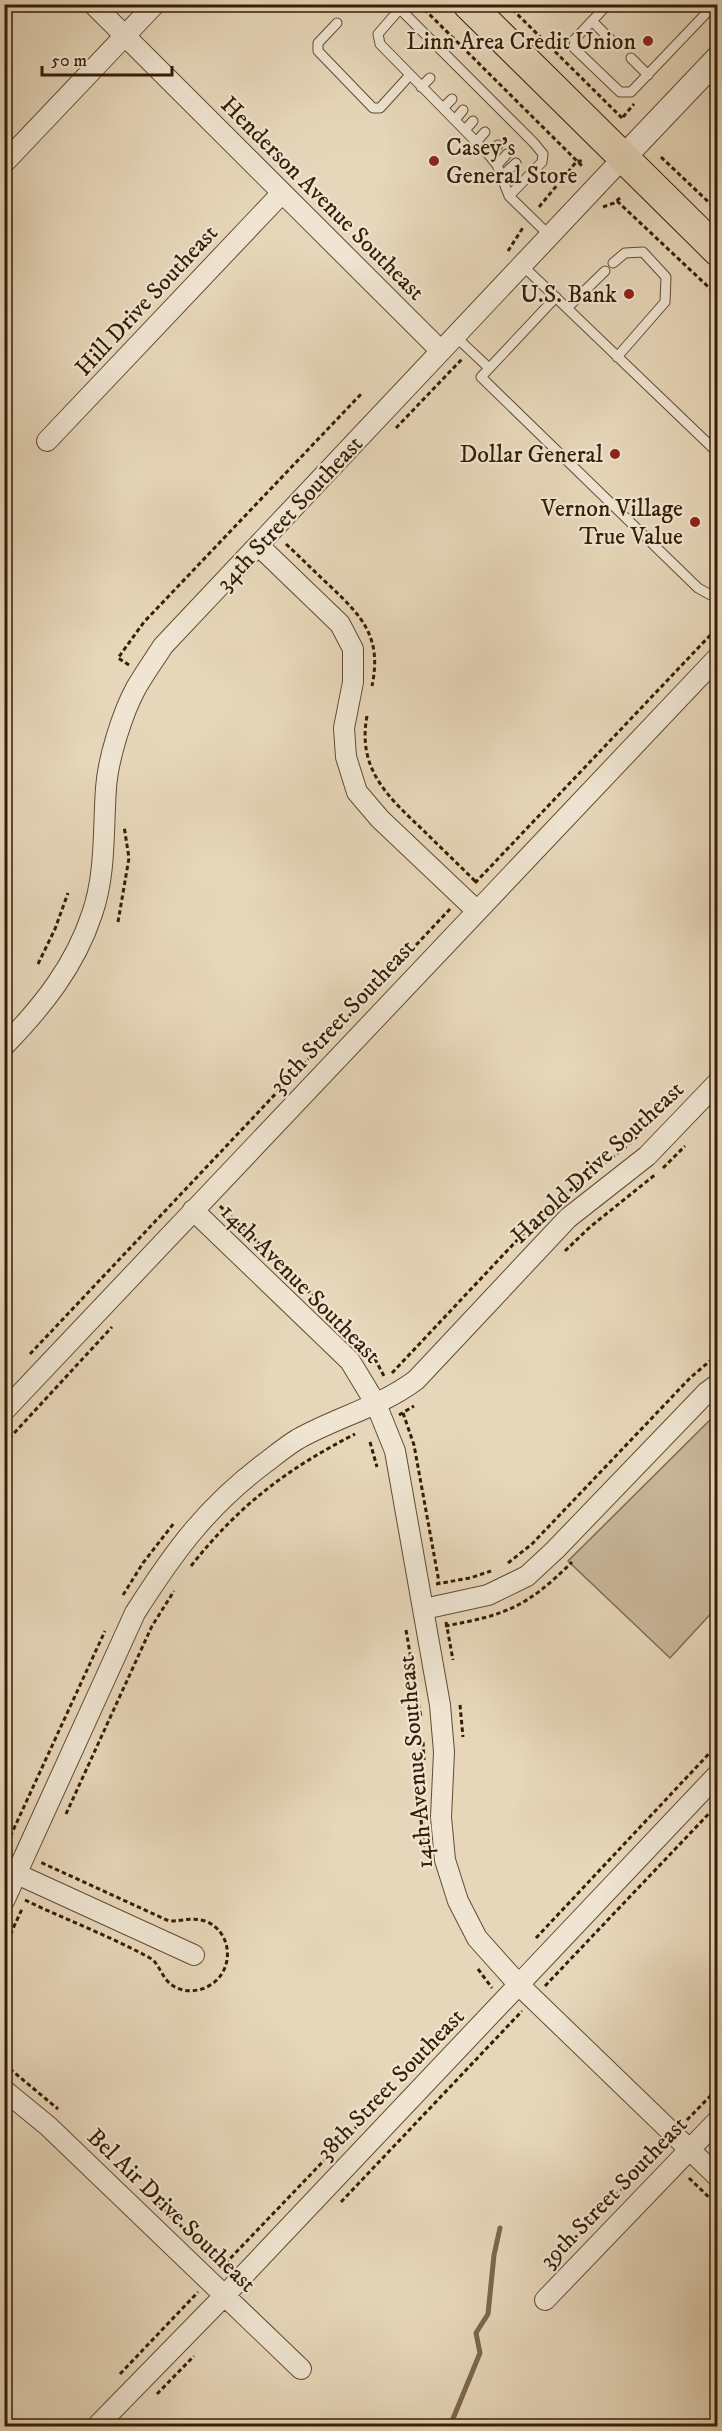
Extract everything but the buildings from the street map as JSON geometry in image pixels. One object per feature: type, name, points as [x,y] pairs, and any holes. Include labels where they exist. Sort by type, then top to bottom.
[{"type":"main road","points":[[468,4],[717,251]]},
{"type":"street","name":"Henderson Avenue Southeast","points":[[93,4],[441,351]]},
{"type":"street","points":[[4,163],[154,4]]},
{"type":"street","name":"34th Street Southeast","points":[[4,1046],[33,1015],[71,964],[93,913],[104,854],[106,785],[118,734],[135,689],[163,646],[622,159],[713,73]]},
{"type":"street","name":"Hill Drive Southeast","points":[[47,441],[281,194]]},
{"type":"street","points":[[259,546],[340,624],[353,650],[353,682],[344,728],[346,757],[357,792],[380,819],[476,910]]},
{"type":"street","name":"36th Street Southeast","points":[[4,1410],[717,657]]},
{"type":"street","name":"Harold Drive Southeast","points":[[4,1901],[135,1613],[162,1570],[195,1525],[240,1481],[298,1439],[399,1393],[416,1380],[568,1218],[647,1156],[717,1082]]},
{"type":"street","name":"14th Avenue Southeast","points":[[193,1210],[350,1361],[376,1404],[395,1451],[440,1705],[444,1752],[441,1817],[445,1860],[458,1901],[477,1938],[519,1985],[717,2177]]},
{"type":"street","points":[[424,1609],[489,1595],[527,1576],[717,1384]]},
{"type":"street","name":"38th Street Southeast","points":[[97,2427],[224,2296],[717,1774]]},
{"type":"street","points":[[17,1874],[194,1955]]},
{"type":"street","name":"Bel Air Drive Southeast","points":[[4,2090],[48,2126],[301,2369]]},
{"type":"street","name":"39th Street Southeast","points":[[546,2300],[717,2120]]},
{"type":"lane","points":[[608,4],[575,39],[574,48],[620,92],[631,92],[715,4]]},
{"type":"lane","points":[[509,196],[542,162],[543,154],[532,146],[456,71],[400,6],[378,34],[380,44],[489,154],[497,165],[509,196],[550,236]]},
{"type":"lane","points":[[592,21],[616,45]]},
{"type":"lane","points":[[337,23],[318,43],[318,51],[373,108],[380,108],[410,75]]},
{"type":"lane","points":[[631,58],[648,75]]},
{"type":"lane","points":[[421,87],[430,78]]},
{"type":"lane","points":[[432,96],[440,88]]},
{"type":"lane","points":[[443,108],[452,99]]},
{"type":"lane","points":[[455,120],[463,110]]},
{"type":"lane","points":[[465,130],[473,121]]},
{"type":"lane","points":[[476,142],[485,132]]},
{"type":"lane","points":[[489,154],[498,145]]},
{"type":"lane","points":[[497,165],[507,154]]},
{"type":"lane","points":[[502,176],[516,163]]},
{"type":"lane","points":[[614,262],[624,253],[643,252],[666,277],[665,302],[617,357]]},
{"type":"lane","points":[[522,265],[717,453]]},
{"type":"lane","points":[[567,308],[605,271]]},
{"type":"lane","points":[[556,297],[481,377],[698,588],[717,599]]},
{"type":"lane","points":[[455,336],[489,368]]},
{"type":"path","points":[[419,4],[583,166]]},
{"type":"path","points":[[507,4],[622,118]]},
{"type":"path","points":[[661,158],[717,211]]},
{"type":"path","points":[[614,197],[717,296]]},
{"type":"path","points":[[118,658],[144,622],[362,393]]},
{"type":"path","points":[[286,544],[354,608],[367,627],[374,648],[372,686]]},
{"type":"path","points":[[471,887],[717,627]]},
{"type":"path","points":[[368,709],[366,751],[377,781],[396,805],[476,882]]},
{"type":"path","points":[[118,922],[129,858],[124,823]]},
{"type":"path","points":[[38,964],[56,929],[68,893]]},
{"type":"path","points":[[29,1356],[454,905]]},
{"type":"path","points":[[560,1255],[590,1227],[652,1178],[685,1146]]},
{"type":"path","points":[[217,1203],[356,1337],[375,1359],[388,1383]]},
{"type":"path","points":[[4,1444],[114,1324]]},
{"type":"path","points":[[502,1566],[532,1544],[690,1378],[717,1354]]},
{"type":"path","points":[[395,1417],[419,1402]]},
{"type":"path","points":[[190,1567],[223,1528],[290,1470],[356,1434]]},
{"type":"path","points":[[368,1438],[378,1470]]},
{"type":"path","points":[[431,1584],[470,1578],[495,1570]]},
{"type":"path","points":[[63,1820],[152,1626],[178,1585]]},
{"type":"path","points":[[445,1618],[454,1668]]},
{"type":"path","points":[[405,1622],[423,1728]]},
{"type":"path","points":[[459,1700],[463,1744]]},
{"type":"path","points":[[423,1736],[424,1761]]},
{"type":"path","points":[[533,1940],[717,1744]]},
{"type":"path","points":[[423,1771],[421,1822],[425,1860]]},
{"type":"path","points":[[542,1990],[717,1804]]},
{"type":"path","points":[[39,1872],[43,1863]]},
{"type":"path","points":[[4,1948],[30,1893]]},
{"type":"path","points":[[478,1969],[496,1991]]},
{"type":"path","points":[[491,1986],[497,1980]]},
{"type":"path","points":[[336,2207],[525,2007]]},
{"type":"path","points":[[687,2120],[717,2088]]},
{"type":"path","points":[[217,2272],[385,2096]]},
{"type":"path","points":[[548,2266],[660,2150],[666,2156]]},
{"type":"path","points":[[683,2172],[717,2206]]},
{"type":"path","points":[[120,2374],[201,2288]]},
{"type":"shaded area","points":[[712,1418],[718,1423],[717,1607],[670,1658],[568,1561]]},
{"type":"waterway","points":[[450,2426],[480,2353],[476,2333],[488,2314],[494,2255],[500,2228]]},
{"type":"place","name":"Linn Area Credit Union","points":[[648,41]]},
{"type":"place","name":"Casey's General Store","points":[[434,161]]},
{"type":"place","name":"U.S. Bank","points":[[629,294]]},
{"type":"place","name":"Dollar General","points":[[615,454]]},
{"type":"place","name":"Vernon Village True Value","points":[[695,522]]}]
